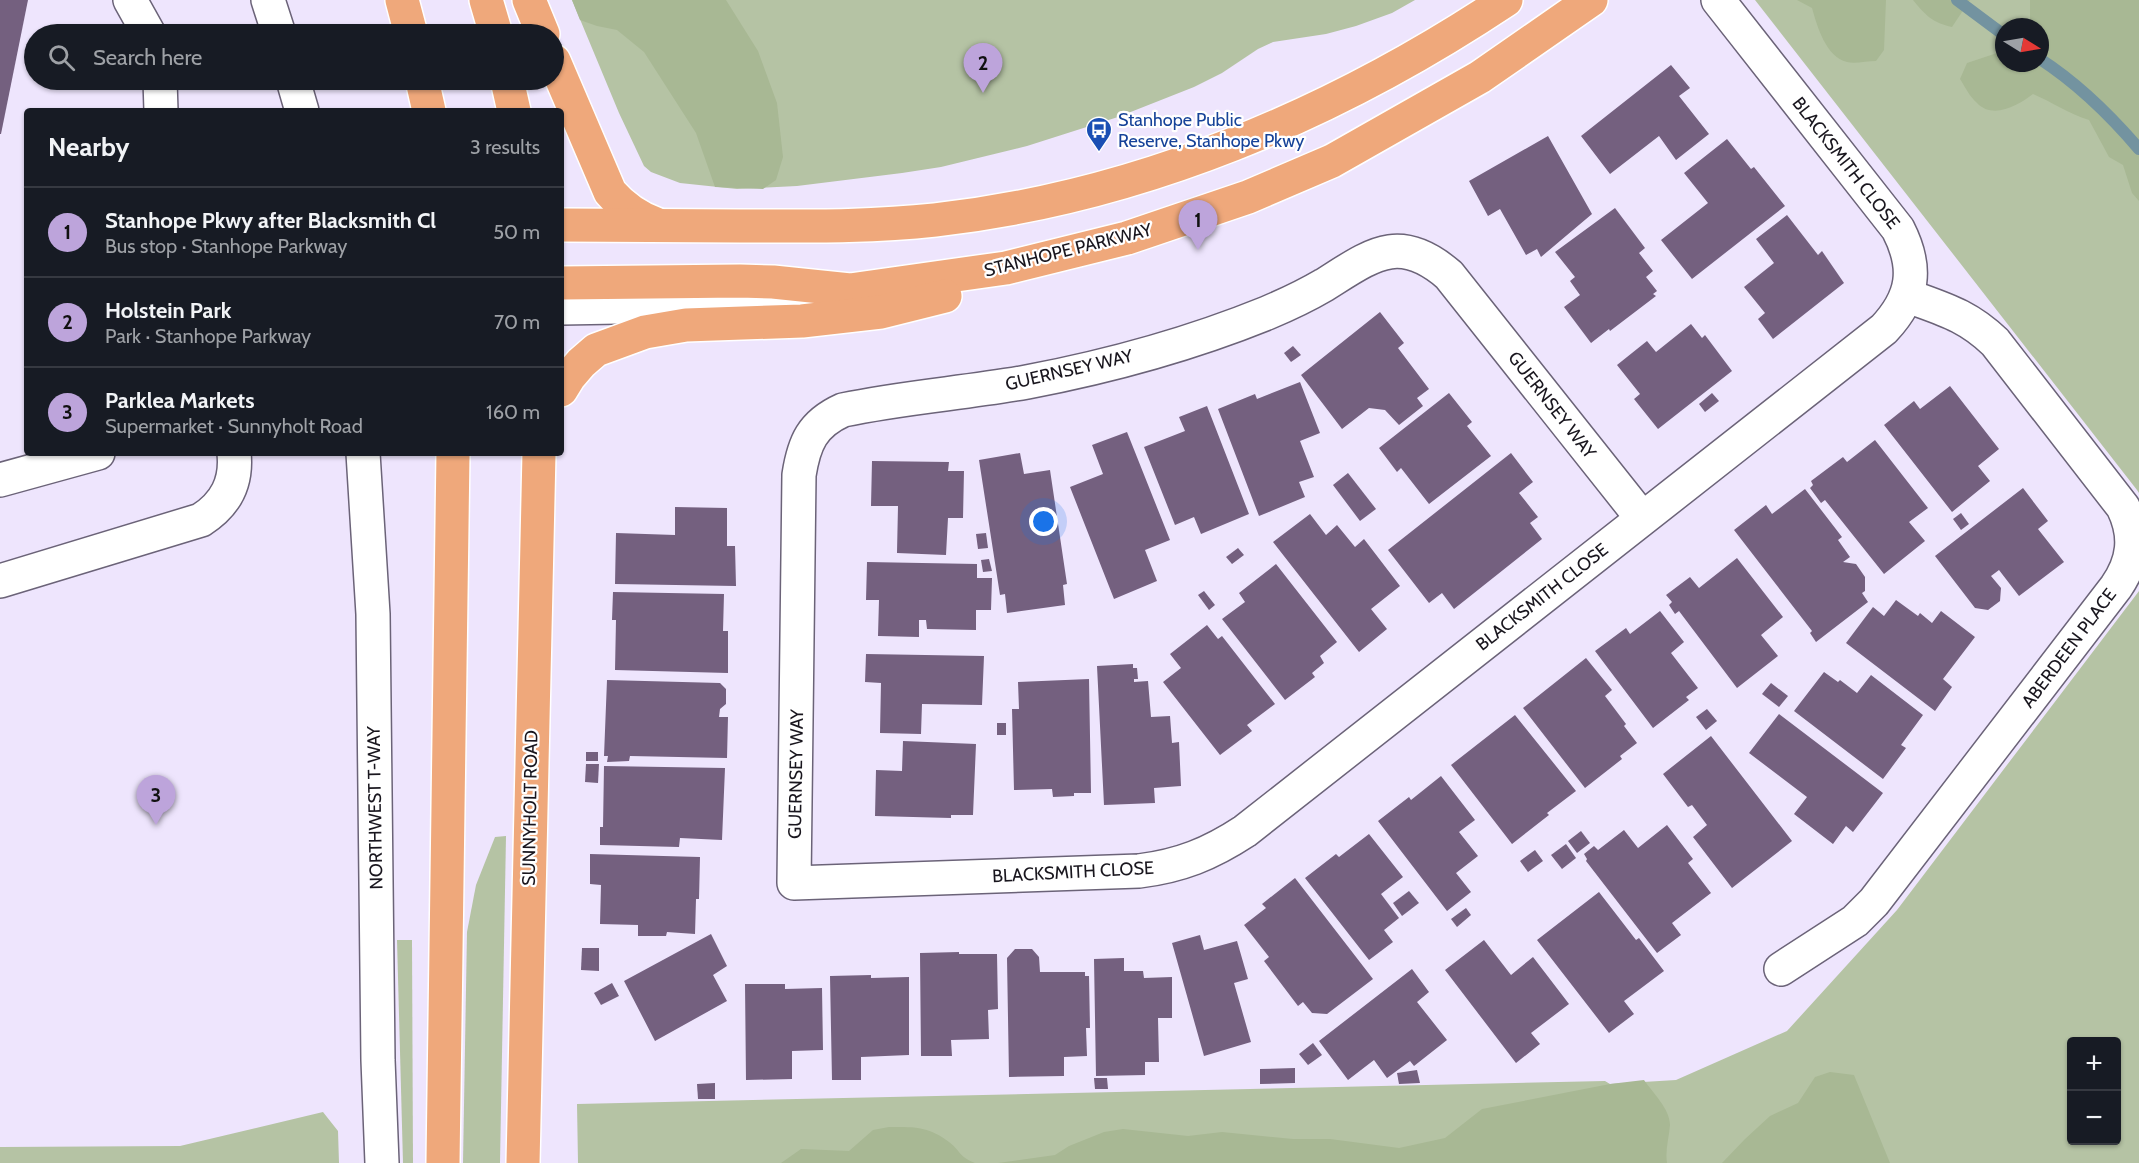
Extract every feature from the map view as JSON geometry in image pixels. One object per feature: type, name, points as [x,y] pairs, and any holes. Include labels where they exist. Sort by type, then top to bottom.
[{"type":"main road","points":[[402,0],[408,24]]},
{"type":"main road","points":[[486,0],[493,24]]},
{"type":"main road","points":[[529,0],[539,24]]},
{"type":"main road","points":[[564,225],[804,226],[932,220],[1036,203],[1097,189],[1249,139],[1321,107],[1402,65],[1506,0]]},
{"type":"main road","name":"STANHOPE PARKWAY","points":[[564,283],[740,281],[850,290],[1006,268],[1127,238],[1248,197],[1332,161],[1480,77],[1591,0]]},
{"type":"main road","points":[[564,86],[610,192],[634,215],[659,225]]},
{"type":"main road","points":[[424,90],[428,108]]},
{"type":"main road","points":[[509,90],[513,108]]},
{"type":"main road","points":[[564,386],[581,363],[596,350],[645,332],[686,325],[802,321],[881,312],[962,291],[1006,268]]},
{"type":"main road","points":[[442,1163],[453,456]]},
{"type":"main road","name":"SUNNYHOLT ROAD","points":[[523,1163],[539,456]]},
{"type":"main road","points":[[537,508],[546,456]]},
{"type":"street","points":[[130,0],[143,24]]},
{"type":"street","points":[[268,0],[276,24]]},
{"type":"street","name":"BLACKSMITH CLOSE","points":[[794,883],[1139,872],[1167,868],[1223,846],[1884,329],[1899,313],[1908,296],[1911,266],[1907,246],[1899,229],[1718,0]]},
{"type":"street","points":[[160,90],[161,108]]},
{"type":"street","points":[[296,90],[301,108]]},
{"type":"street","name":"GUERNSEY WAY","points":[[794,883],[799,475],[806,445],[815,429],[827,417],[843,410],[1028,382],[1114,362],[1200,337],[1267,312],[1321,286],[1364,259],[1394,251],[1409,252],[1424,257],[1449,275],[1642,518]]},
{"type":"street","points":[[564,308],[787,304],[850,290]]},
{"type":"street","name":"ABERDEEN PLACE","points":[[1781,969],[1855,921],[1874,903],[2116,586],[2123,576],[2131,555],[2133,533],[2123,507],[1995,342],[1964,317],[1908,296]]},
{"type":"street","points":[[0,480],[88,456]]},
{"type":"street","points":[[0,581],[201,520],[213,512],[224,500],[232,485],[234,456]]},
{"type":"street","name":"NORTHWEST T-WAY","points":[[363,456],[373,614],[378,1060],[382,1163]]},
{"type":"green space","points":[[572,0],[1415,0],[1392,13],[1356,26],[1326,34],[1273,42],[1194,87],[1118,117],[1027,146],[941,167],[902,173],[797,186],[737,189],[680,183],[651,172],[644,166],[619,113]]},
{"type":"green space","points":[[572,0],[726,0],[758,51],[777,103],[783,157],[776,180],[763,189],[715,187],[696,133],[644,52],[617,30],[580,20]]},
{"type":"green space","points":[[1755,0],[2139,0],[2139,493]]},
{"type":"green space","points":[[1797,0],[1886,0],[1884,50],[1876,61],[1850,63],[1840,59],[1833,54],[1823,40],[1812,8]]},
{"type":"green space","points":[[1913,0],[1970,0],[1952,27],[1930,18]]},
{"type":"green space","points":[[2030,0],[2139,0],[2139,201],[2132,193],[2123,165],[2109,157],[2089,120],[2033,94],[2006,109],[1998,111],[1983,108],[1974,101],[1960,79],[1967,63],[1995,54],[1995,72],[2049,72],[2049,18],[2030,18]]},
{"type":"green space","points":[[2139,591],[2139,1163],[578,1163],[577,1104],[1605,1081],[1610,1084],[1676,1080],[1787,1031],[1897,910]]},
{"type":"green space","points":[[506,836],[500,1163],[463,1163],[467,932],[476,885],[495,837]]},
{"type":"green space","points":[[397,940],[412,940],[413,1163],[403,1163]]},
{"type":"green space","points":[[1830,1072],[1854,1075],[1890,1163],[1722,1163],[1770,1116],[1798,1103],[1815,1077]]},
{"type":"green space","points":[[1644,1080],[1664,1107],[1669,1119],[1667,1163],[998,1163],[1055,1155],[1069,1146],[1104,1132],[1123,1129],[1188,1136],[1222,1132],[1293,1139],[1330,1139],[1399,1148],[1445,1138],[1482,1109],[1610,1084]]},
{"type":"green space","points":[[323,1112],[338,1131],[339,1163],[0,1163],[0,1147],[180,1146]]},
{"type":"green space","points":[[889,1127],[927,1130],[949,1142],[965,1158],[975,1163],[781,1163],[801,1149],[849,1151],[873,1130]]},
{"type":"building","points":[[0,0],[28,0],[1,134],[0,134]]},
{"type":"building","points":[[1671,65],[1690,88],[1679,96],[1709,134],[1676,160],[1659,136],[1610,174],[1581,136]]},
{"type":"building","points":[[1548,136],[1592,214],[1541,257],[1537,249],[1526,255],[1500,209],[1488,216],[1469,181]]},
{"type":"building","points":[[1727,139],[1751,169],[1754,167],[1785,206],[1692,279],[1661,240],[1708,203],[1684,173]]},
{"type":"building","points":[[1615,208],[1645,248],[1639,253],[1653,271],[1646,277],[1657,291],[1653,294],[1656,296],[1591,343],[1564,307],[1580,295],[1570,281],[1575,277],[1555,252]]},
{"type":"building","points":[[1787,215],[1818,255],[1822,251],[1844,283],[1773,339],[1758,319],[1765,313],[1744,287],[1774,263],[1756,239]]},
{"type":"building","points":[[1380,312],[1404,343],[1398,348],[1429,389],[1417,398],[1423,406],[1399,425],[1385,410],[1369,408],[1342,429],[1301,375]]},
{"type":"building","points":[[1691,324],[1702,338],[1705,335],[1732,371],[1658,429],[1634,399],[1640,394],[1617,365],[1647,341],[1656,352]]},
{"type":"building","points":[[1293,346],[1301,355],[1291,362],[1284,353]]},
{"type":"building","points":[[1300,382],[1320,433],[1300,441],[1314,477],[1299,482],[1305,497],[1259,516],[1218,409],[1255,394],[1257,399]]},
{"type":"building","points":[[1950,386],[1999,449],[1978,466],[1990,481],[1952,512],[1884,425],[1914,401],[1920,409]]},
{"type":"building","points":[[1449,393],[1472,422],[1467,426],[1491,456],[1429,504],[1401,468],[1397,472],[1379,448]]},
{"type":"building","points":[[1712,393],[1719,401],[1705,412],[1699,404]]},
{"type":"building","points":[[1207,406],[1249,514],[1201,534],[1194,517],[1175,525],[1144,447],[1185,431],[1179,417]]},
{"type":"building","points":[[1127,432],[1170,540],[1145,550],[1157,581],[1114,599],[1070,487],[1103,474],[1092,445]]},
{"type":"building","points":[[1875,440],[1928,508],[1909,522],[1925,541],[1884,574],[1825,500],[1821,503],[1810,488],[1813,485],[1811,481],[1843,457],[1847,462]]},
{"type":"building","points":[[1020,453],[1024,474],[1050,470],[1067,584],[1063,585],[1065,605],[1007,613],[1005,594],[1000,595],[979,460]]},
{"type":"building","points":[[1511,453],[1533,482],[1519,493],[1538,517],[1530,523],[1542,539],[1454,609],[1442,593],[1429,603],[1388,550]]},
{"type":"building","points":[[872,461],[949,462],[948,471],[964,471],[963,518],[948,518],[946,555],[897,553],[898,506],[871,506]]},
{"type":"building","points":[[1348,473],[1376,509],[1360,521],[1333,485]]},
{"type":"building","points":[[2023,488],[2048,521],[2038,529],[2064,562],[2019,596],[1999,570],[1991,576],[2001,588],[2000,601],[1988,610],[1975,608],[1935,556]]},
{"type":"building","points":[[1805,489],[1842,537],[1838,540],[1850,557],[1843,562],[1856,564],[1865,577],[1865,591],[1862,593],[1868,602],[1816,642],[1810,633],[1812,631],[1734,530],[1766,505],[1772,514]]},
{"type":"building","points":[[675,507],[727,508],[727,546],[735,546],[736,586],[615,584],[616,533],[675,535]]},
{"type":"building","points":[[1961,513],[1969,524],[1961,530],[1953,519]]},
{"type":"building","points":[[1310,514],[1326,535],[1337,525],[1355,547],[1364,539],[1400,586],[1371,609],[1387,629],[1359,652],[1273,542]]},
{"type":"building","points":[[986,533],[988,548],[978,549],[976,534]]},
{"type":"building","points":[[1238,548],[1244,555],[1232,564],[1226,557]]},
{"type":"building","points":[[1737,558],[1783,617],[1761,635],[1778,656],[1737,688],[1679,611],[1675,614],[1669,605],[1672,602],[1666,595],[1690,577],[1699,588]]},
{"type":"building","points":[[989,559],[992,571],[983,572],[981,560]]},
{"type":"building","points":[[867,562],[977,564],[977,578],[992,578],[991,610],[976,610],[976,630],[927,629],[926,620],[919,620],[919,637],[878,636],[879,600],[866,600]]},
{"type":"building","points":[[1276,564],[1337,642],[1320,656],[1324,663],[1312,673],[1315,677],[1285,700],[1222,619],[1245,602],[1239,593]]},
{"type":"building","points":[[1204,591],[1215,605],[1209,610],[1198,595]]},
{"type":"building","points":[[613,592],[724,594],[723,631],[728,631],[728,673],[615,670],[616,620],[612,620]]},
{"type":"building","points":[[1896,600],[1918,616],[1920,613],[1932,623],[1941,611],[1975,637],[1943,679],[1952,687],[1935,711],[1846,643],[1873,607],[1884,616]]},
{"type":"building","points":[[1660,611],[1684,642],[1671,653],[1698,688],[1686,697],[1689,700],[1653,728],[1595,651],[1626,628],[1630,634]]},
{"type":"building","points":[[1207,625],[1218,639],[1222,636],[1275,704],[1247,725],[1252,731],[1220,755],[1163,682],[1181,668],[1170,654]]},
{"type":"building","points":[[866,654],[984,656],[982,705],[922,704],[921,734],[880,733],[881,683],[865,682]]},
{"type":"building","points":[[1586,658],[1612,690],[1605,696],[1637,743],[1620,756],[1622,759],[1585,788],[1523,708]]},
{"type":"building","points":[[1133,664],[1133,668],[1137,668],[1138,679],[1134,679],[1134,682],[1148,681],[1151,717],[1170,716],[1172,743],[1179,742],[1181,786],[1154,788],[1155,803],[1104,805],[1097,666]]},
{"type":"building","points":[[1824,672],[1838,682],[1840,680],[1857,693],[1871,675],[1923,715],[1901,745],[1906,748],[1883,779],[1794,711]]},
{"type":"building","points":[[1089,679],[1091,793],[1053,797],[1052,789],[1014,790],[1012,709],[1019,709],[1018,682]]},
{"type":"building","points":[[607,680],[720,683],[726,689],[726,704],[720,709],[719,717],[728,717],[727,758],[630,756],[629,761],[607,762],[608,756],[604,756]]},
{"type":"building","points":[[1771,683],[1788,696],[1779,707],[1762,694]]},
{"type":"building","points":[[1707,709],[1717,721],[1706,730],[1696,717]]},
{"type":"building","points":[[1779,714],[1883,793],[1853,832],[1846,826],[1833,844],[1794,814],[1807,797],[1749,753]]},
{"type":"building","points":[[1515,715],[1576,791],[1512,844],[1451,765]]},
{"type":"building","points":[[997,723],[1006,723],[1006,735],[997,735]]},
{"type":"building","points":[[1711,736],[1792,841],[1732,888],[1693,837],[1707,825],[1692,805],[1688,807],[1663,774]]},
{"type":"building","points":[[903,741],[976,744],[973,815],[951,815],[951,818],[875,816],[876,770],[902,771]]},
{"type":"building","points":[[586,752],[598,752],[598,761],[586,761]]},
{"type":"building","points":[[586,764],[599,764],[598,783],[585,782]]},
{"type":"building","points":[[604,766],[725,768],[722,840],[680,838],[679,847],[600,845],[600,827],[603,827]]},
{"type":"building","points":[[1441,776],[1475,820],[1459,832],[1478,856],[1456,873],[1471,892],[1447,911],[1378,821],[1409,797],[1411,800]]},
{"type":"building","points":[[1667,825],[1693,859],[1688,863],[1711,893],[1672,923],[1681,935],[1657,953],[1586,861],[1584,854],[1594,846],[1598,850],[1624,830],[1638,848]]},
{"type":"building","points":[[1581,831],[1590,843],[1577,853],[1568,841]]},
{"type":"building","points":[[1369,834],[1403,877],[1381,894],[1399,918],[1384,930],[1393,942],[1369,960],[1305,878],[1336,854],[1339,857]]},
{"type":"building","points":[[1566,844],[1576,858],[1562,869],[1551,855]]},
{"type":"building","points":[[1535,850],[1543,861],[1528,872],[1520,861]]},
{"type":"building","points":[[590,854],[700,857],[695,934],[667,932],[666,936],[638,936],[638,925],[600,924],[601,885],[590,884]]},
{"type":"building","points":[[1295,878],[1373,979],[1327,1014],[1312,1013],[1303,1002],[1298,1006],[1264,961],[1269,957],[1244,925],[1266,908],[1262,904]]},
{"type":"building","points":[[1409,891],[1419,903],[1402,916],[1393,903]]},
{"type":"building","points":[[1599,892],[1636,940],[1639,938],[1664,971],[1624,1001],[1634,1014],[1609,1033],[1537,940]]},
{"type":"building","points":[[1466,908],[1471,915],[1457,927],[1451,919]]},
{"type":"building","points":[[711,934],[727,966],[713,975],[727,1001],[655,1041],[624,981]]},
{"type":"building","points":[[1200,935],[1204,950],[1237,941],[1248,979],[1234,983],[1251,1042],[1204,1056],[1172,943]]},
{"type":"building","points":[[1484,940],[1511,975],[1533,957],[1569,1004],[1531,1033],[1540,1044],[1516,1063],[1445,970]]},
{"type":"building","points":[[582,948],[599,948],[599,971],[581,970]]},
{"type":"building","points":[[1015,949],[1032,949],[1039,957],[1040,972],[1085,972],[1085,976],[1089,976],[1090,1028],[1086,1028],[1087,1056],[1064,1057],[1064,1076],[1009,1077],[1007,958]]},
{"type":"building","points":[[959,952],[959,954],[997,954],[998,1009],[988,1010],[989,1039],[951,1040],[952,1056],[921,1056],[920,953]]},
{"type":"building","points":[[1124,958],[1124,971],[1143,971],[1144,978],[1172,977],[1172,1018],[1158,1018],[1159,1062],[1145,1062],[1145,1075],[1096,1076],[1094,959]]},
{"type":"building","points":[[1412,969],[1429,992],[1417,1002],[1447,1040],[1414,1066],[1410,1061],[1387,1078],[1374,1060],[1348,1080],[1319,1041]]},
{"type":"building","points":[[871,975],[871,978],[909,977],[909,1055],[861,1057],[861,1080],[832,1080],[830,976]]},
{"type":"building","points":[[612,983],[619,996],[601,1005],[594,993]]},
{"type":"building","points":[[745,984],[785,984],[785,989],[822,988],[823,1050],[792,1051],[792,1079],[746,1080]]},
{"type":"building","points":[[1313,1043],[1322,1055],[1308,1065],[1299,1054]]},
{"type":"building","points":[[1295,1068],[1295,1083],[1260,1084],[1260,1069]]},
{"type":"building","points":[[1417,1070],[1420,1083],[1399,1084],[1397,1073]]},
{"type":"building","points":[[1094,1078],[1107,1078],[1108,1089],[1095,1089]]},
{"type":"building","points":[[715,1083],[715,1099],[698,1099],[697,1084]]},
{"type":"waterway","points":[[1957,0],[1995,28]]},
{"type":"waterway","points":[[2049,65],[2092,100],[2139,149]]},
{"type":"place","name":"Holstein Park","points":[[983,93]]},
{"type":"place","name":"Stanhope Public Reserve, Stanhope Pkwy","points":[[1099,153]]},
{"type":"place","name":"Stanhope Pkwy after Blacksmith Cl","points":[[1198,250]]},
{"type":"place","name":"Parklea Markets","points":[[156,825]]}]
